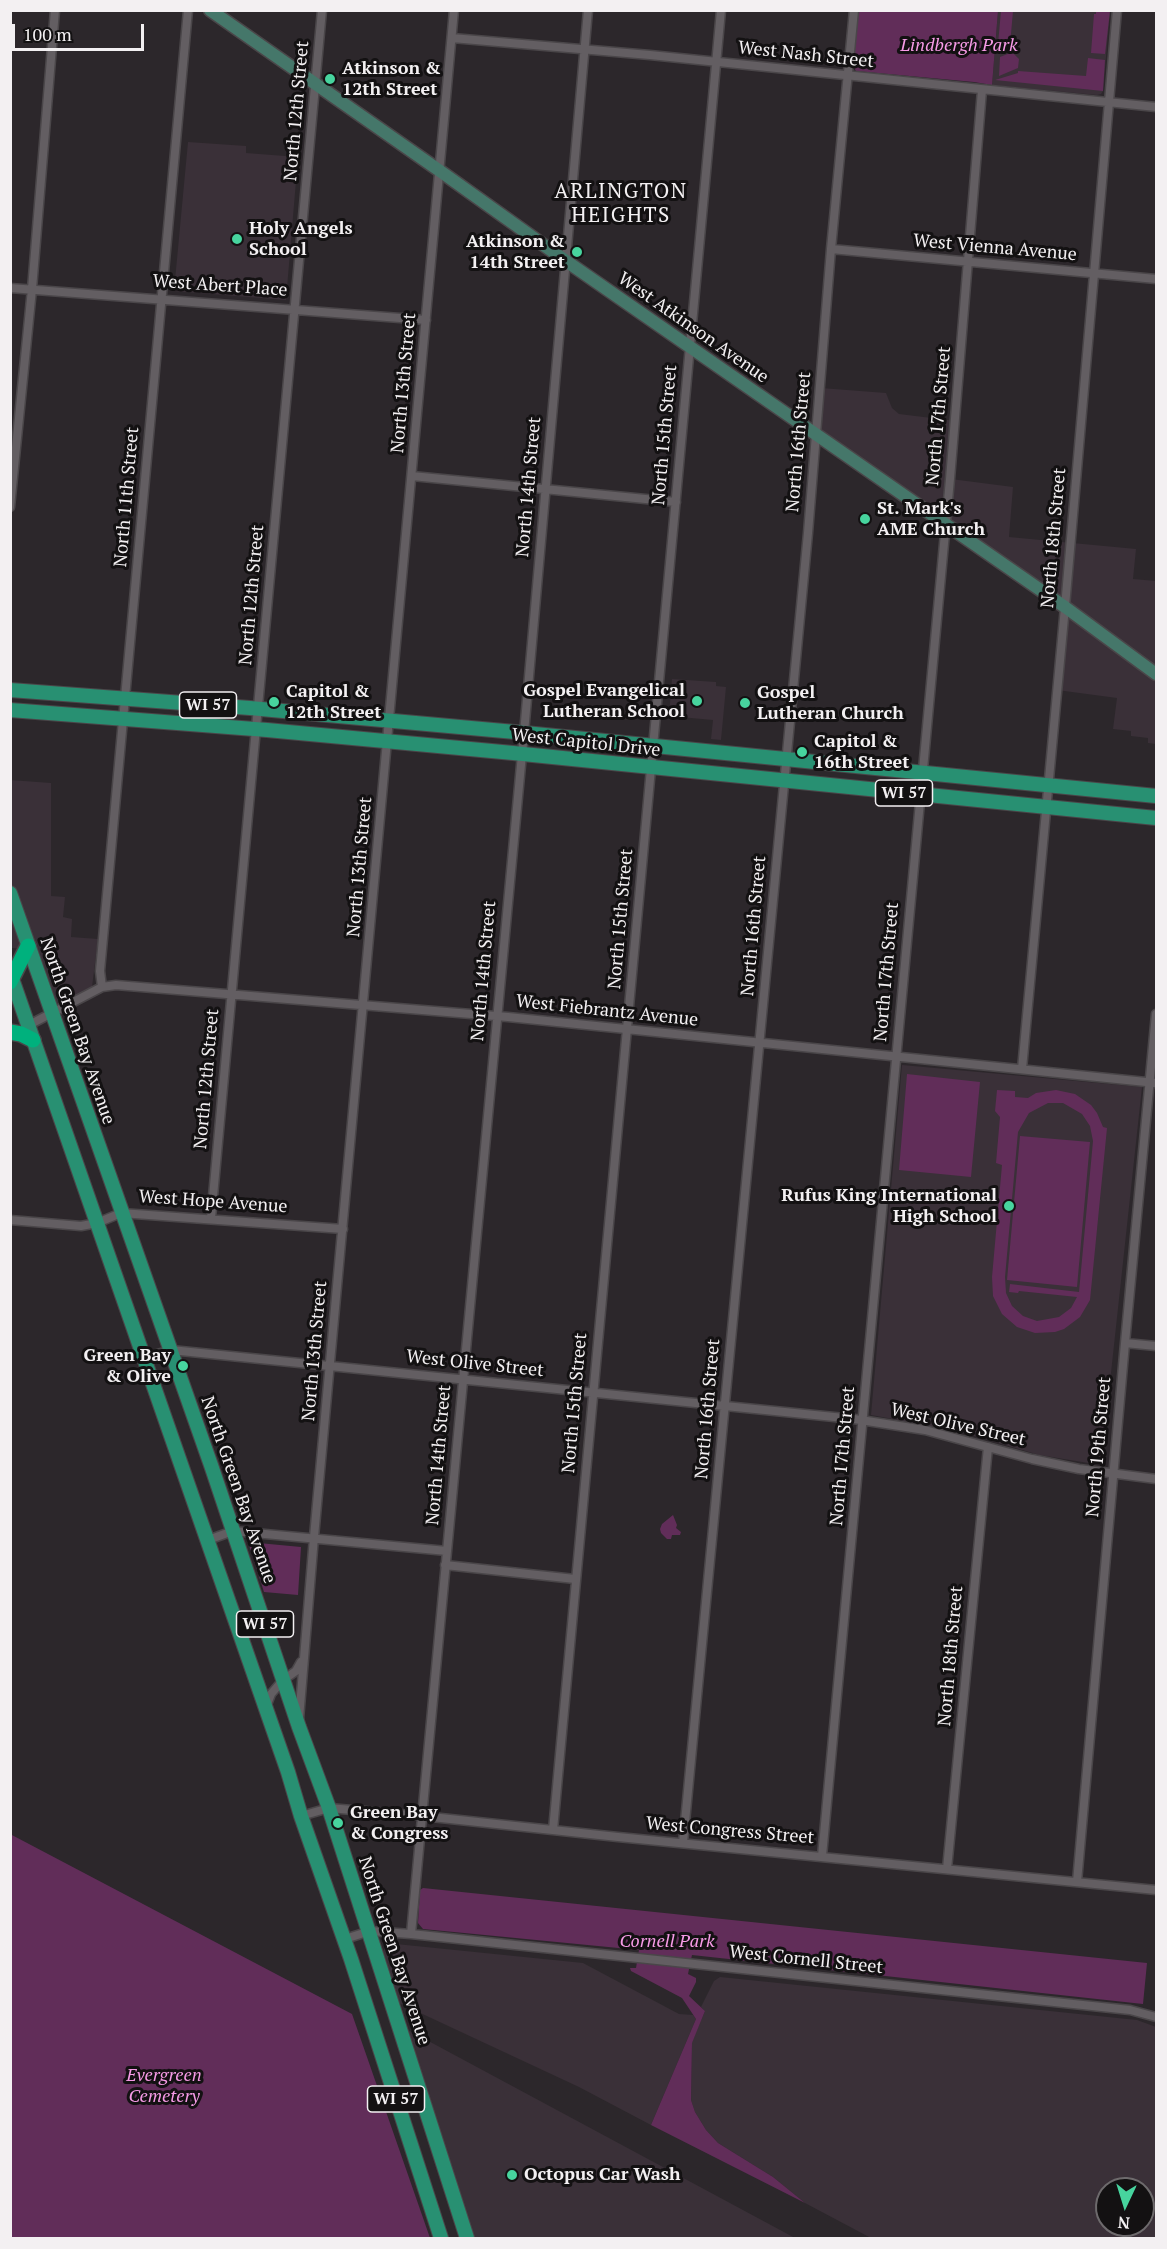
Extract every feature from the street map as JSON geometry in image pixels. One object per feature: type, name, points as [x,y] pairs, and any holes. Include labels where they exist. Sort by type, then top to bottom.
[{"type":"highway","points":[[11,978],[28,946]]},
{"type":"highway","points":[[10,1032],[30,1033]]},
{"type":"main road","name":"West Capitol Drive","points":[[10,690],[259,709],[524,733],[1156,796]]},
{"type":"main road","name":"West Capitol Drive","points":[[10,710],[257,729],[1156,818]]},
{"type":"main road","points":[[10,720],[27,711]]},
{"type":"main road","name":"North Green Bay Avenue","points":[[10,893],[171,1350],[298,1727],[329,1808],[466,2238]]},
{"type":"main road","name":"WI 57","points":[[11,978],[266,1707],[301,1816],[345,1939],[441,2238]]},
{"type":"street","points":[[10,507],[32,289],[55,10]]},
{"type":"street","name":"North 11th Street","points":[[102,987],[100,971],[188,10]]},
{"type":"street","name":"West Atkinson Avenue","points":[[210,10],[689,347],[1065,607],[1156,674]]},
{"type":"street","name":"North 12th Street","points":[[211,1218],[322,10]]},
{"type":"street","name":"North 13th Street","points":[[298,1727],[454,10]]},
{"type":"street","name":"North 14th Street","points":[[411,1934],[524,733],[588,10]]},
{"type":"street","name":"North 15th Street","points":[[553,1830],[721,10]]},
{"type":"street","name":"North 16th Street","points":[[684,1843],[854,10]]},
{"type":"street","name":"North 18th Street","points":[[1022,1069],[1117,10]]},
{"type":"street","name":"West Nash Street","points":[[452,38],[717,62],[1156,107]]},
{"type":"street","name":"North 17th Street","points":[[822,1857],[946,525],[982,90]]},
{"type":"street","name":"West Vienna Avenue","points":[[831,249],[1156,279]]},
{"type":"street","name":"West Abert Place","points":[[10,288],[426,320]]},
{"type":"street","points":[[412,476],[676,502]]},
{"type":"street","name":"West Fiebrantz Avenue","points":[[30,1033],[53,1013],[102,987],[116,985],[496,1016],[1153,1082]]},
{"type":"street","name":"North 19th Street","points":[[1077,1882],[1125,1343],[1153,1082],[1156,1014]]},
{"type":"street","name":"West Hope Avenue","points":[[10,1220],[81,1226],[97,1223],[121,1213],[343,1229]]},
{"type":"street","points":[[1125,1343],[1156,1346]]},
{"type":"street","name":"West Olive Street","points":[[144,1358],[171,1350],[863,1420],[925,1430],[1032,1459],[1156,1479]]},
{"type":"street","name":"North 18th Street","points":[[947,1869],[988,1447]]},
{"type":"street","points":[[208,1540],[233,1531],[447,1551]]},
{"type":"street","points":[[445,1564],[575,1579]]},
{"type":"street","points":[[266,1707],[271,1694],[299,1667],[304,1650]]},
{"type":"street","name":"West Congress Street","points":[[301,1816],[329,1808],[422,1816],[1156,1890]]},
{"type":"street","name":"West Cornell Street","points":[[345,1939],[370,1931],[411,1934],[1130,2010],[1156,2017]]},
{"type":"shaded area","points":[[998,11],[1110,11],[1101,94],[992,85]]},
{"type":"shaded area","points":[[188,142],[246,146],[246,153],[298,157],[286,300],[174,291]]},
{"type":"shaded area","points":[[821,388],[886,393],[892,408],[899,414],[956,421],[951,479],[1013,487],[1009,537],[1136,549],[1133,579],[1156,581],[1156,744],[1148,743],[1148,738],[1131,736],[1131,731],[1113,729],[1117,698],[1057,690],[1065,607],[816,435]]},
{"type":"shaded area","name":"Gospel Evangelical Lutheran School","points":[[672,679],[716,682],[716,686],[726,687],[721,740],[711,739],[713,720],[669,716]]},
{"type":"shaded area","points":[[10,780],[51,783],[51,896],[65,897],[63,917],[72,919],[71,937],[98,939],[92,987],[58,1007],[38,949],[11,948]]},
{"type":"shaded area","name":"Rufus King International High School","points":[[902,1065],[1142,1087],[1101,1465],[1039,1455],[958,1431],[871,1415]]},
{"type":"shaded area","points":[[396,1944],[583,1963],[679,2014],[693,2015],[696,2019],[651,2125],[579,2087],[399,2003],[383,1951],[386,1945]]},
{"type":"shaded area","points":[[720,1977],[1137,2020],[1156,2027],[1156,2238],[871,2238],[805,2203],[773,2177],[718,2143],[706,2130],[691,2100],[692,2042],[705,2011],[701,2007],[714,1981]]},
{"type":"shaded area","points":[[408,2030],[795,2238],[472,2238]]},
{"type":"green space","name":"Lindbergh Park","points":[[858,11],[998,11],[992,85],[856,71],[852,64]]},
{"type":"green space","points":[[1001,11],[1013,11],[1010,45],[998,44]]},
{"type":"green space","points":[[1096,11],[1110,11],[1105,54],[1091,53]]},
{"type":"green space","points":[[1010,53],[1019,59],[1018,68],[999,76],[1000,57]]},
{"type":"green space","points":[[1088,58],[1105,60],[1103,91],[995,80],[1018,73],[1018,71],[1086,76]]},
{"type":"green space","points":[[907,1074],[980,1082],[971,1177],[899,1170]]},
{"type":"green space","points":[[997,1090],[1015,1091],[1015,1097],[1028,1098],[1036,1093],[1056,1090],[1075,1094],[1091,1105],[1103,1127],[1107,1128],[1090,1300],[1080,1317],[1064,1329],[1055,1332],[1035,1333],[1017,1327],[1002,1314],[993,1296],[992,1277],[1002,1165],[996,1163],[1000,1117],[995,1111]],"holes":[[[1048,1103],[1063,1103],[1082,1114],[1090,1126],[1093,1141],[1079,1292],[1010,1284],[1009,1292],[1077,1297],[1071,1308],[1059,1317],[1037,1321],[1023,1316],[1012,1306],[1006,1293],[1005,1277],[1018,1132],[1029,1113]]]},
{"type":"green space","points":[[1020,1136],[1090,1142],[1077,1287],[1007,1280]]},
{"type":"green space","points":[[673,1515],[676,1528],[681,1532],[680,1535],[672,1535],[671,1539],[667,1539],[660,1529],[662,1524]]},
{"type":"green space","points":[[248,1542],[301,1547],[298,1595],[264,1592]]},
{"type":"green space","name":"Evergreen Cemetery","points":[[10,1834],[352,2014],[430,2238],[11,2238]]},
{"type":"green space","name":"Cornell Park","points":[[423,1888],[1147,1963],[1143,2004],[692,1955],[688,1974],[696,1978],[696,1982],[689,1996],[705,2011],[692,2043],[691,2100],[695,2112],[706,2130],[718,2143],[773,2177],[805,2203],[651,2125],[696,2019],[682,1998],[631,1971],[630,1968],[636,1968],[639,1950],[423,1929],[418,1923],[420,1890]]},
{"type":"place","name":"Atkinson & 12th Street","points":[[330,79]]},
{"type":"place","name":"Holy Angels School","points":[[237,239]]},
{"type":"place","name":"Atkinson & 14th Street","points":[[577,252]]},
{"type":"place","name":"St. Mark's AME Church","points":[[865,519]]},
{"type":"place","name":"Gospel Evangelical Lutheran School","points":[[697,701]]},
{"type":"place","name":"Capitol & 12th Street","points":[[274,702]]},
{"type":"place","name":"Gospel Lutheran Church","points":[[745,703]]},
{"type":"place","name":"Capitol & 16th Street","points":[[802,752]]},
{"type":"place","name":"Rufus King International High School","points":[[1009,1206]]},
{"type":"place","name":"Green Bay & Olive","points":[[183,1366]]},
{"type":"place","name":"Green Bay & Congress","points":[[338,1823]]},
{"type":"place","name":"Octopus Car Wash","points":[[512,2175]]},
{"type":"district","name":"ARLINGTON HEIGHTS","points":[[621,204]]}]
